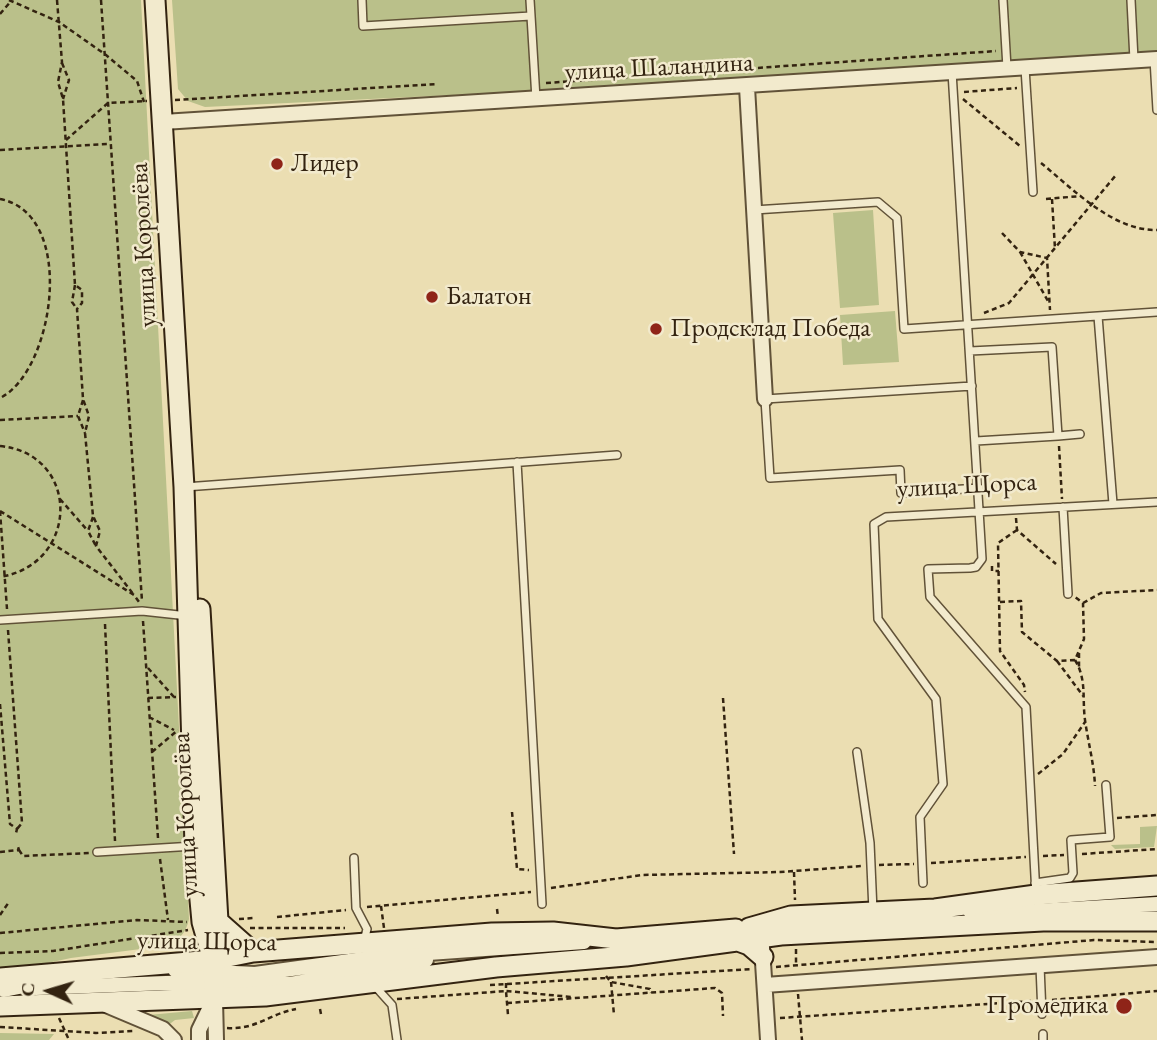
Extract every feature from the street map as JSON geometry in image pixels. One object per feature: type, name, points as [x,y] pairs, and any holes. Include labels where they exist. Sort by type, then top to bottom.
[{"type":"main road","name":"улица Королёва","points":[[155,0],[153,101],[163,122],[184,487],[195,846],[202,922],[213,978]]},
{"type":"main road","name":"улица Королёва","points":[[184,487],[202,624],[218,921],[213,978]]},
{"type":"main road","name":"улица Щорса","points":[[766,937],[873,912],[935,909],[1036,889],[1157,886]]},
{"type":"main road","name":"улица Щорса","points":[[616,939],[766,937],[1043,920],[1157,921]]},
{"type":"main road","points":[[218,921],[253,952]]},
{"type":"main road","points":[[1,991],[98,1002],[213,978],[253,952],[492,933],[553,932],[616,939]]},
{"type":"main road","points":[[1,991],[127,967],[213,978],[265,996],[371,982],[626,956],[766,937]]},
{"type":"street","name":"улица Шаландина","points":[[163,122],[1155,59]]},
{"type":"street","points":[[747,87],[765,399]]},
{"type":"street","points":[[1043,920],[1157,904]]},
{"type":"street","name":"улица Щорса","points":[[935,909],[1019,912],[1157,904]]},
{"type":"street","points":[[766,937],[768,1040]]},
{"type":"street","name":"улица Щорса","points":[[1,991],[213,978],[291,984],[493,948],[616,939]]},
{"type":"street","points":[[765,985],[1157,957]]},
{"type":"street","points":[[213,978],[217,1033]]},
{"type":"street","points":[[199,1040],[199,1030],[213,978]]},
{"type":"street","points":[[98,1002],[163,1029],[174,1040]]},
{"type":"lane","points":[[362,0],[363,26],[531,16]]},
{"type":"lane","points":[[530,0],[536,99]]},
{"type":"lane","points":[[1003,0],[1007,68]]},
{"type":"lane","points":[[1131,0],[1134,61]]},
{"type":"lane","points":[[1155,59],[1157,110]]},
{"type":"lane","points":[[1025,68],[1033,192]]},
{"type":"lane","points":[[952,72],[979,488],[980,564],[970,568],[929,569],[930,597],[1026,707],[1036,889],[1070,878],[1073,873],[1071,840],[1110,837],[1106,785]]},
{"type":"lane","points":[[754,210],[877,202],[897,218],[904,328],[968,321],[1157,312]]},
{"type":"lane","points":[[1098,316],[1112,504]]},
{"type":"lane","points":[[970,351],[1052,347],[1058,436]]},
{"type":"lane","points":[[972,386],[765,399],[770,478],[900,470],[901,493],[979,488]]},
{"type":"lane","points":[[976,441],[1080,434]]},
{"type":"lane","points":[[184,487],[617,455]]},
{"type":"lane","points":[[517,462],[542,904]]},
{"type":"lane","name":"улица Щорса","points":[[923,883],[920,817],[943,784],[936,699],[878,620],[874,524],[886,517],[1157,502]]},
{"type":"lane","points":[[1063,507],[1068,594]]},
{"type":"lane","points":[[4,620],[142,611],[188,616]]},
{"type":"lane","points":[[856,752],[871,866],[873,912]]},
{"type":"lane","points":[[97,852],[195,846]]},
{"type":"lane","points":[[354,858],[356,908],[366,922],[367,936],[363,942]]},
{"type":"lane","points":[[1040,966],[1042,1014]]},
{"type":"lane","points":[[371,982],[387,999],[396,1018],[397,1040]]},
{"type":"path","points":[[0,14],[10,0],[59,22],[137,81],[153,101]]},
{"type":"path","points":[[57,0],[62,62],[58,82],[64,99]]},
{"type":"path","points":[[102,0],[149,717],[159,849],[168,920]]},
{"type":"path","points":[[535,83],[1006,50]]},
{"type":"path","points":[[62,62],[69,80],[64,99],[75,285],[72,302],[77,309],[83,399],[89,416],[85,433]]},
{"type":"path","points":[[65,144],[108,103],[437,84]]},
{"type":"path","points":[[954,92],[1027,88]]},
{"type":"path","points":[[954,92],[1093,206],[1143,230],[1157,230]]},
{"type":"path","points":[[0,150],[65,144],[110,144]]},
{"type":"path","points":[[968,321],[1009,303],[1116,176]]},
{"type":"path","points":[[1046,199],[1083,196]]},
{"type":"path","points":[[0,199],[19,206],[36,222],[46,243],[51,272],[49,304],[39,342],[24,373],[10,393],[0,398]]},
{"type":"path","points":[[1052,199],[1055,249]]},
{"type":"path","points":[[1002,233],[1020,252],[1049,304]]},
{"type":"path","points":[[1020,252],[1047,258]]},
{"type":"path","points":[[1047,258],[1051,319]]},
{"type":"path","points":[[75,285],[82,290],[82,303],[77,309]]},
{"type":"path","points":[[83,399],[78,416],[85,433],[93,516],[100,531],[96,545]]},
{"type":"path","points":[[0,420],[78,416]]},
{"type":"path","points":[[0,446],[28,454],[43,466],[54,481],[60,499],[60,523],[52,545],[39,561],[22,571],[2,577]]},
{"type":"path","points":[[1059,453],[1063,507]]},
{"type":"path","points":[[60,499],[88,531],[139,602]]},
{"type":"path","points":[[0,511],[134,595]]},
{"type":"path","points":[[0,511],[4,620],[22,823],[17,831],[10,824],[0,704]]},
{"type":"path","points":[[88,531],[93,516]]},
{"type":"path","points":[[1016,518],[1017,530],[1067,573]]},
{"type":"path","points":[[1017,530],[998,543],[1000,651],[1024,685],[1026,707]]},
{"type":"path","points":[[992,566],[992,571],[999,571]]},
{"type":"path","points":[[1083,603],[1101,593],[1157,590]]},
{"type":"path","points":[[1068,594],[1083,603]]},
{"type":"path","points":[[1000,602],[1021,601],[1022,632],[1057,661],[1084,697]]},
{"type":"path","points":[[1075,660],[1084,639],[1083,603]]},
{"type":"path","points":[[105,614],[116,851]]},
{"type":"path","points":[[1079,652],[1079,667]]},
{"type":"path","points":[[1057,661],[1075,660]]},
{"type":"path","points":[[1075,660],[1084,674],[1085,722],[1093,751],[1096,792]]},
{"type":"path","points":[[146,666],[174,697]]},
{"type":"path","points":[[147,677],[154,675]]},
{"type":"path","points":[[148,698],[178,696],[179,708]]},
{"type":"path","points":[[723,698],[734,854]]},
{"type":"path","points":[[149,717],[174,730],[180,730],[179,719]]},
{"type":"path","points":[[1030,780],[1063,754],[1085,722]]},
{"type":"path","points":[[152,752],[174,730]]},
{"type":"path","points":[[512,811],[517,869],[540,870]]},
{"type":"path","points":[[1110,818],[1157,815]]},
{"type":"path","points":[[0,852],[19,848],[23,856],[97,852]]},
{"type":"path","points":[[277,918],[541,890],[642,875],[794,871],[1157,849]]},
{"type":"path","points":[[766,937],[794,871]]},
{"type":"path","points":[[0,915],[9,902]]},
{"type":"path","points":[[0,933],[168,920],[184,922]]},
{"type":"path","points":[[766,937],[796,965],[802,1040]]},
{"type":"path","points":[[766,937],[796,965],[1094,940],[1157,942]]},
{"type":"path","points":[[479,986],[766,937]]},
{"type":"path","points":[[614,1015],[608,981],[650,989],[651,993]]},
{"type":"path","points":[[507,1003],[715,988],[722,993],[723,1016]]},
{"type":"path","points":[[387,999],[500,990],[506,991],[508,1015]]},
{"type":"path","points":[[767,1018],[800,1018],[1157,991]]},
{"type":"path","points":[[217,1033],[247,1030],[279,1012],[305,1008]]},
{"type":"path","points":[[320,1009],[321,1014]]},
{"type":"path","points":[[0,1027],[96,1033],[142,1030]]},
{"type":"green space","points":[[0,0],[141,0],[189,919],[181,936],[164,946],[71,958],[0,973]]},
{"type":"green space","points":[[172,0],[1157,0],[1157,53],[515,92],[205,107],[188,101],[178,89]]},
{"type":"green space","points":[[873,210],[879,305],[840,308],[833,213]]},
{"type":"green space","points":[[895,311],[899,362],[843,365],[840,315]]},
{"type":"green space","points":[[1157,826],[1154,847],[1115,849],[1111,845],[1140,844],[1140,827]]},
{"type":"green space","points":[[192,1011],[194,1018],[175,1020],[167,1026],[148,1015]]},
{"type":"green space","points":[[0,1033],[54,1034],[49,1040],[0,1040]]},
{"type":"place","name":"Лидер","points":[[277,164]]},
{"type":"place","name":"Балатон","points":[[432,297]]},
{"type":"place","name":"Продсклад Победа","points":[[656,329]]},
{"type":"place","name":"Промедика","points":[[1124,1006]]}]
